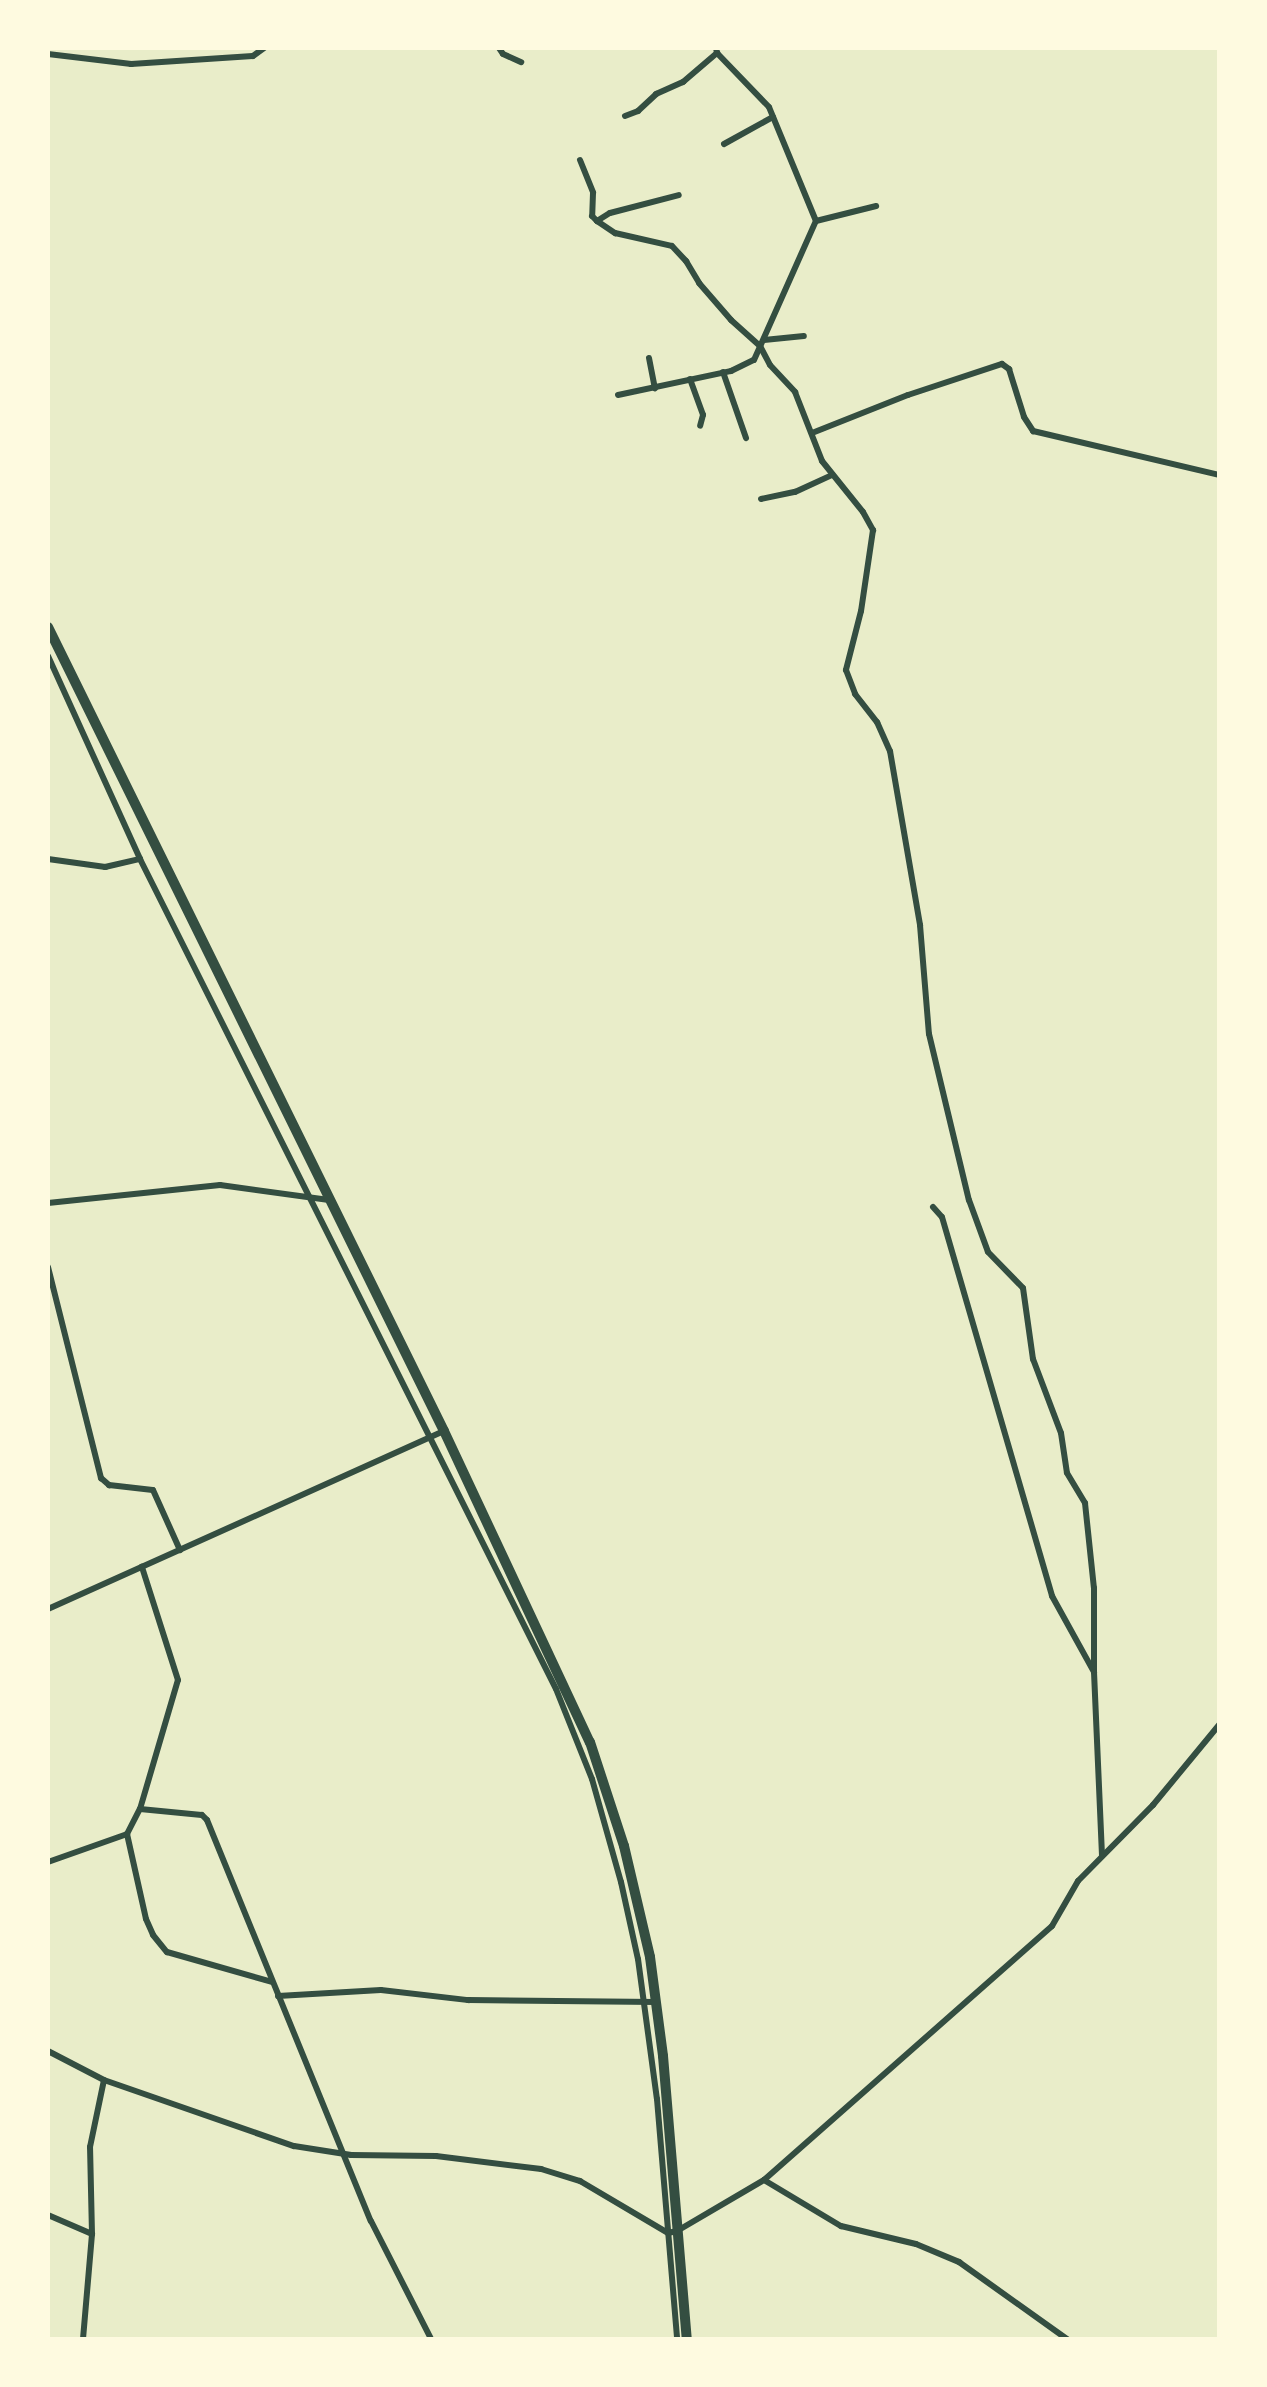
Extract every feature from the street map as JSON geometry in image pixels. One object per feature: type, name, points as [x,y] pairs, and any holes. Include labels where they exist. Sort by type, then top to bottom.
[{"type":"highway","points":[[48,627],[444,1431],[590,1742],[636,1889],[656,2002],[672,2232],[687,2339]]},
{"type":"street","points":[[48,54],[131,64],[253,56],[264,48]]},
{"type":"street","points":[[499,48],[503,54],[521,62]]},
{"type":"street","points":[[618,395],[723,372],[754,360],[780,295],[808,243],[816,221],[773,117],[754,90],[716,50],[683,82],[656,94],[638,111],[625,116]]},
{"type":"street","points":[[724,144],[773,117]]},
{"type":"street","points":[[580,160],[593,193],[592,216],[615,233],[672,246],[731,320],[762,343],[770,365],[795,392],[832,475],[863,512],[873,530],[861,611],[846,670],[855,694],[877,722],[893,767],[920,925],[929,1034],[969,1200],[988,1252],[1023,1288],[1033,1359],[1061,1433],[1067,1473],[1085,1503],[1094,1588],[1094,1672],[1102,1856]]},
{"type":"street","points":[[597,221],[610,213],[679,195]]},
{"type":"street","points":[[816,221],[876,206]]},
{"type":"street","points":[[762,343],[804,336]]},
{"type":"street","points":[[649,358],[655,388]]},
{"type":"street","points":[[812,433],[908,395],[1002,364],[1009,369],[1024,417],[1033,431],[1219,475]]},
{"type":"street","points":[[723,372],[746,438]]},
{"type":"street","points":[[690,379],[703,415],[700,426]]},
{"type":"street","points":[[761,499],[795,492],[832,475]]},
{"type":"street","points":[[48,656],[140,859],[556,1689],[580,1749],[604,1816],[621,1882],[643,2002],[672,2232],[677,2339]]},
{"type":"street","points":[[48,859],[105,867],[140,859]]},
{"type":"street","points":[[48,1203],[220,1185],[329,1200]]},
{"type":"street","points":[[933,1207],[942,1217],[1052,1596],[1094,1672]]},
{"type":"street","points":[[48,1267],[101,1478],[109,1485],[153,1490],[180,1550]]},
{"type":"street","points":[[48,1609],[444,1431]]},
{"type":"street","points":[[142,1567],[178,1680],[140,1809],[127,1834],[146,1919],[153,1935],[167,1952],[272,1982]]},
{"type":"street","points":[[672,2232],[764,2180],[1052,1926],[1078,1881],[1153,1805],[1219,1725]]},
{"type":"street","points":[[140,1809],[202,1815],[207,1820],[371,2221],[431,2339]]},
{"type":"street","points":[[48,1862],[127,1834]]},
{"type":"street","points":[[278,1996],[381,1990],[468,2000],[656,2002]]},
{"type":"street","points":[[48,2051],[104,2080],[294,2146],[343,2153],[436,2156],[541,2169],[580,2181],[672,2232]]},
{"type":"street","points":[[83,2339],[92,2234],[90,2147],[104,2080]]},
{"type":"street","points":[[764,2180],[841,2226],[916,2244],[959,2262],[1067,2339]]},
{"type":"street","points":[[48,2215],[92,2234]]}]
